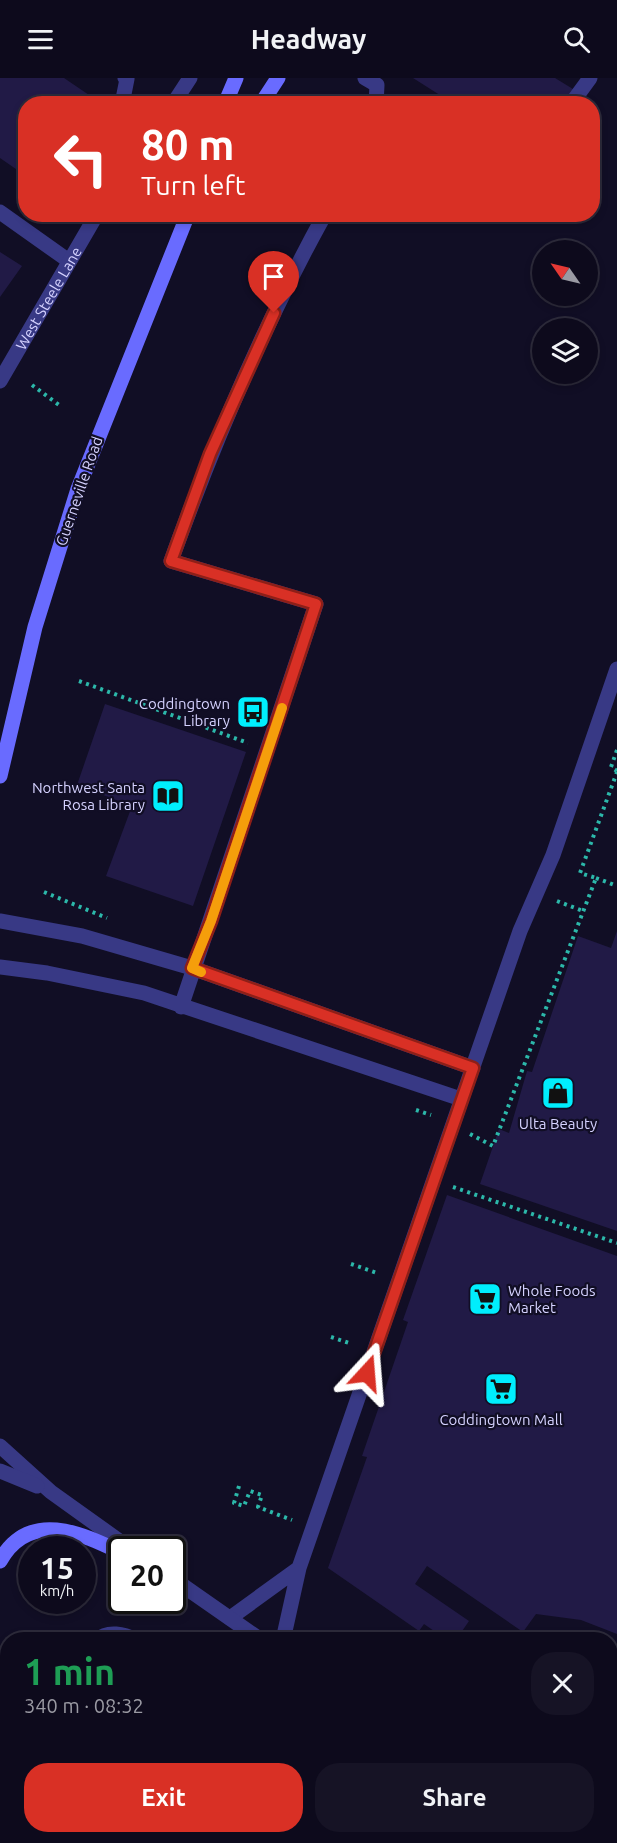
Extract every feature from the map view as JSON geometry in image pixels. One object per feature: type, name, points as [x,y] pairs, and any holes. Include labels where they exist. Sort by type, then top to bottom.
[{"type":"main road","points":[[228,96],[236,78]]},
{"type":"main road","points":[[266,96],[278,78]]},
{"type":"main road","name":"Guerneville Road","points":[[0,776],[35,627],[78,489],[185,222]]},
{"type":"main road","points":[[0,1561],[13,1544],[29,1533],[60,1528],[86,1535],[108,1546]]},
{"type":"street","points":[[124,96],[127,78]]},
{"type":"street","points":[[178,96],[190,78]]},
{"type":"street","points":[[577,96],[590,78]]},
{"type":"street","points":[[374,80],[375,96]]},
{"type":"street","points":[[0,212],[69,261]]},
{"type":"street","name":"West Steele Lane","points":[[0,381],[92,222]]},
{"type":"street","points":[[181,1006],[316,604],[171,561],[228,412],[281,298],[321,222]]},
{"type":"street","points":[[286,1632],[299,1568],[520,931],[553,855],[617,669]]},
{"type":"street","points":[[0,921],[82,936],[192,968],[473,1068]]},
{"type":"street","points":[[0,968],[20,968],[144,993],[461,1099]]},
{"type":"street","points":[[0,1446],[51,1492],[112,1536]]},
{"type":"street","points":[[0,1470],[51,1492]]},
{"type":"street","points":[[230,1618],[299,1568]]},
{"type":"street","points":[[186,1588],[250,1632]]},
{"type":"path","points":[[33,385],[59,405]]},
{"type":"path","points":[[79,681],[252,744],[251,750]]},
{"type":"path","points":[[617,750],[611,767],[617,771],[580,873],[617,886]]},
{"type":"path","points":[[468,1133],[493,1146],[596,878]]},
{"type":"path","points":[[44,892],[117,922]]},
{"type":"path","points":[[557,901],[583,911]]},
{"type":"path","points":[[468,1146],[474,1136]]},
{"type":"path","points":[[448,1186],[617,1243]]},
{"type":"path","points":[[351,1264],[377,1273]]},
{"type":"path","points":[[332,1336],[352,1344]]},
{"type":"path","points":[[239,1486],[234,1503],[244,1506],[250,1491],[262,1495],[258,1507],[292,1520]]},
{"type":"building","points":[[0,78],[64,78],[91,96],[18,96],[18,170],[0,158]]},
{"type":"building","points":[[413,78],[555,78],[584,96],[441,96]]},
{"type":"building","points":[[0,252],[22,266],[0,297]]},
{"type":"building","name":"Northwest Santa Rosa Library","points":[[105,704],[246,752],[193,906],[106,876],[132,806],[77,785]]},
{"type":"building","points":[[617,931],[617,1231],[480,1184],[499,1129],[509,1133],[527,1071],[532,1072],[578,936],[611,948]]},
{"type":"building","name":"Coddingtown Mall","points":[[447,1195],[617,1256],[617,1632],[581,1620],[536,1614],[523,1632],[427,1566],[415,1584],[469,1621],[461,1632],[436,1632],[424,1624],[419,1631],[328,1568],[367,1457],[362,1456],[408,1322],[403,1320]]},
{"type":"slow traffic","points":[[201,972],[192,968],[211,921],[282,708]]},
{"type":"place","name":"Coddingtown Library","points":[[253,712]]},
{"type":"place","name":"Northwest Santa Rosa Library","points":[[168,796]]},
{"type":"place","name":"Ulta Beauty","points":[[558,1093]]},
{"type":"place","name":"Whole Foods Market","points":[[485,1299]]},
{"type":"place","name":"Coddingtown Mall","points":[[501,1389]]},
{"type":"route","points":[[274,313],[210,454],[171,561],[316,604],[211,921],[192,968],[473,1068],[367,1373]]}]
